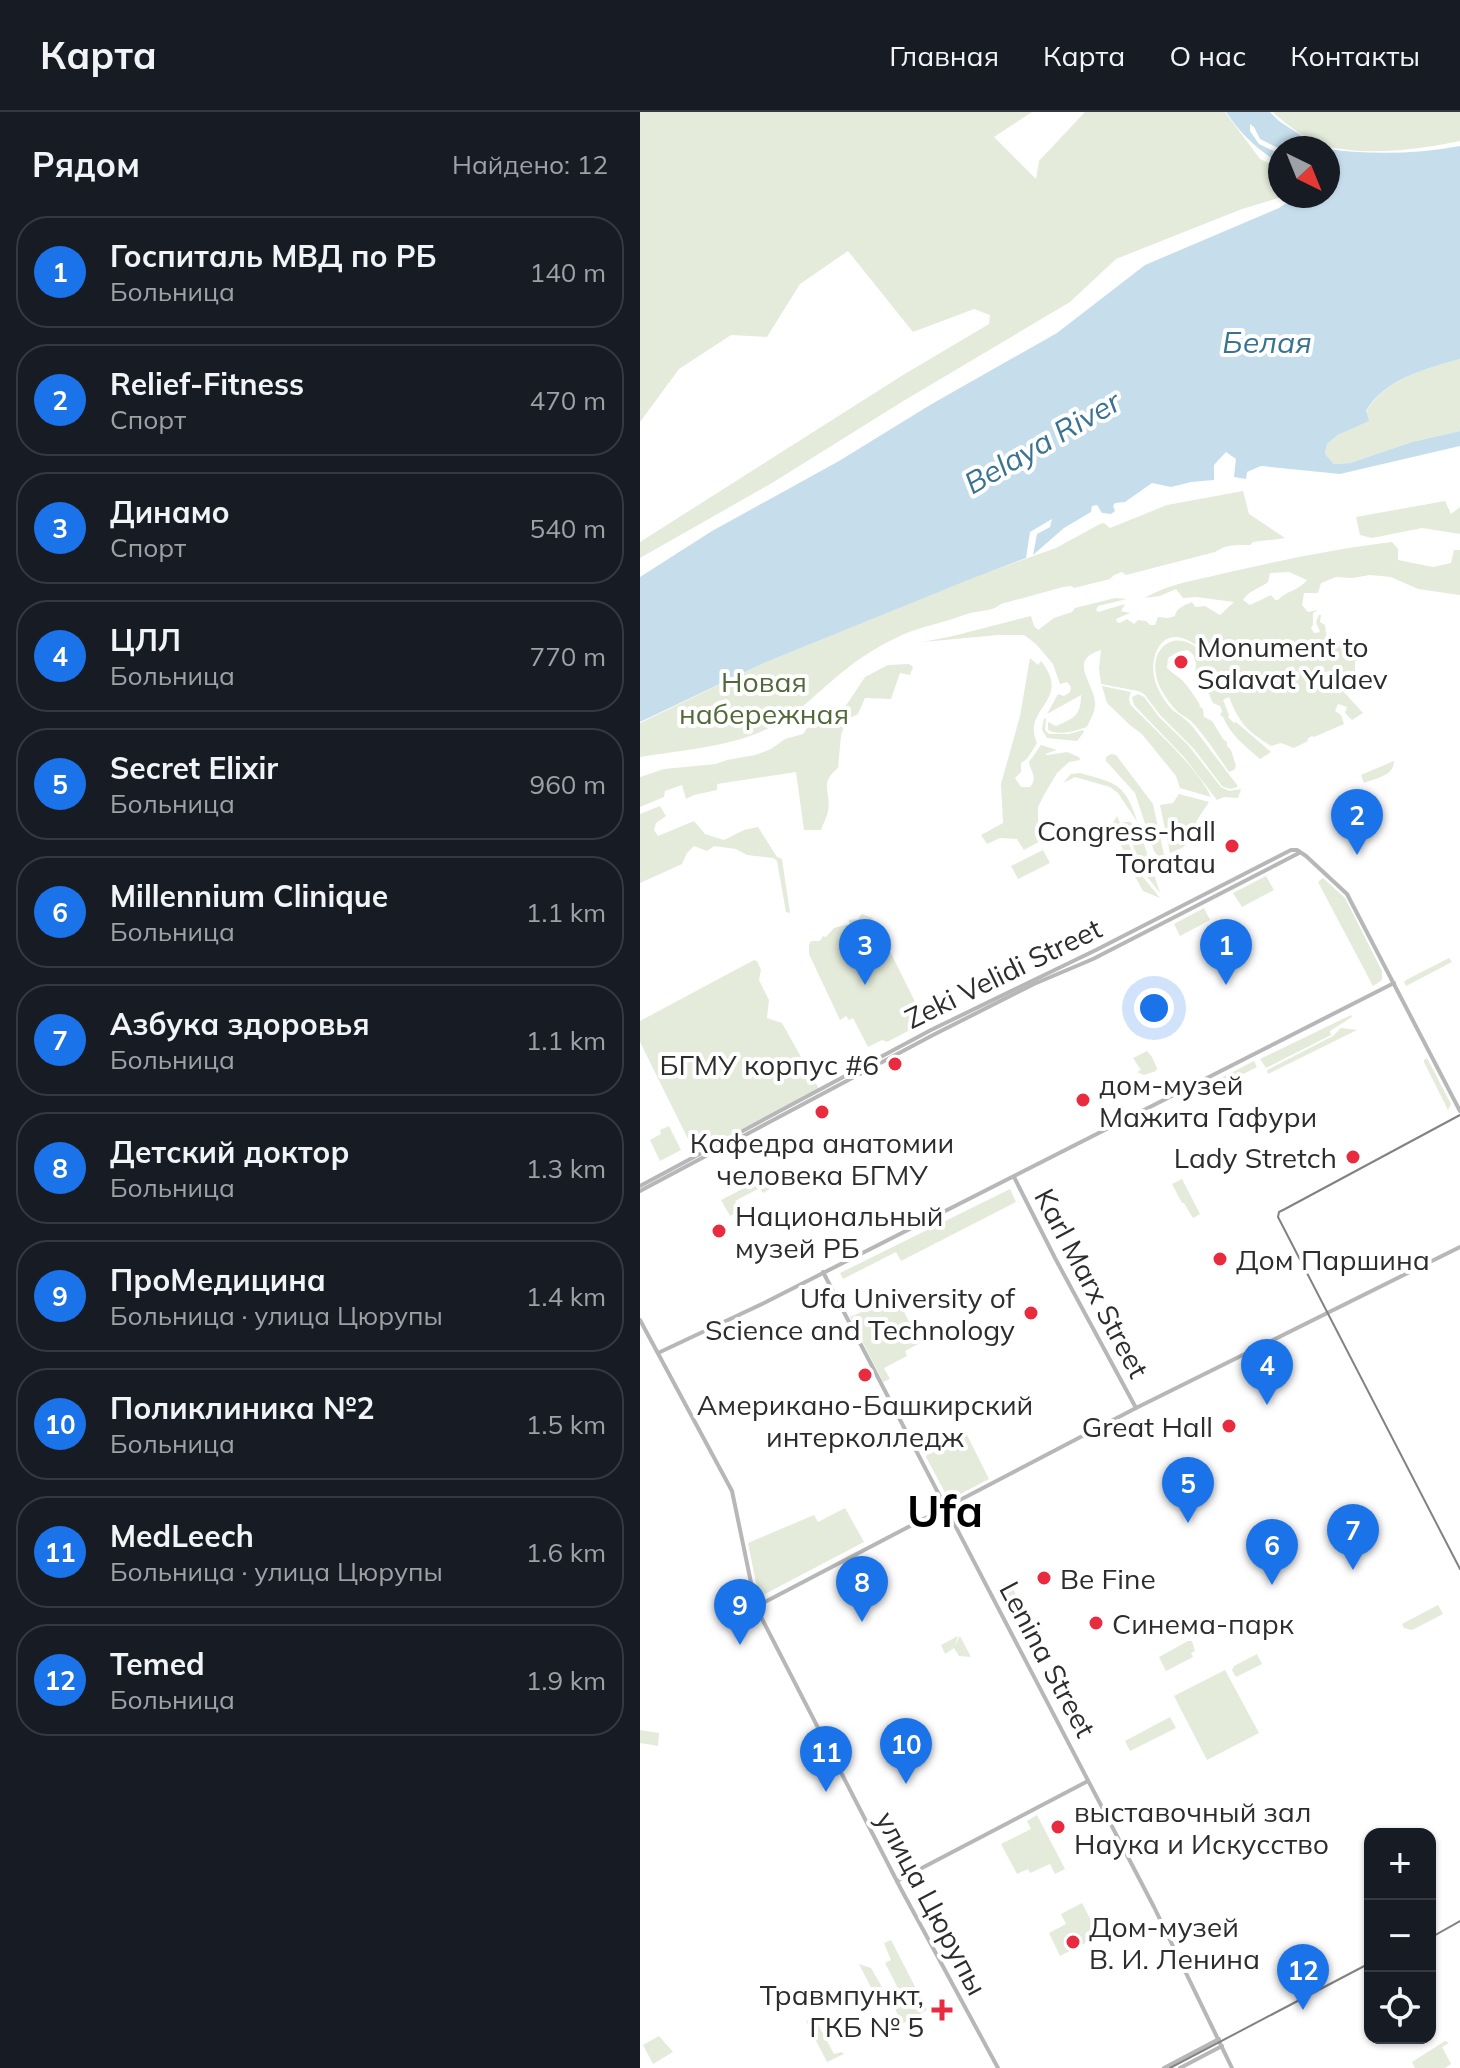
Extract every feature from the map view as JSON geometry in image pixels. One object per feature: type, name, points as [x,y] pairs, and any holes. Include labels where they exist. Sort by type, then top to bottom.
[{"type":"main road","name":"Zeki Velidi Street","points":[[640,1189],[972,1009],[1096,950],[1293,849],[1322,869],[1347,894],[1460,1111]]},
{"type":"main road","points":[[658,1353],[764,1303],[1394,983]]},
{"type":"main road","name":"Karl Marx Street","points":[[1014,1177],[1136,1408]]},
{"type":"main road","points":[[757,1606],[1136,1408],[1460,1247]]},
{"type":"main road","name":"Lenina Street","points":[[823,1272],[1159,1918],[1232,2068]]},
{"type":"main road","name":"улица Цюрупы","points":[[640,1320],[732,1491],[757,1606],[897,1881],[998,2068]]},
{"type":"main road","points":[[897,1881],[1088,1781]]},
{"type":"main road","points":[[1164,2068],[1219,2039]]},
{"type":"main road","points":[[1180,2068],[1222,2046]]},
{"type":"green space","points":[[640,112],[1032,112],[994,137],[1036,179],[1039,161],[1085,112],[1225,112],[1260,159],[1268,163],[1268,201],[1116,259],[1070,302],[772,483],[640,558],[640,542],[989,324],[990,315],[974,309],[913,332],[848,251],[800,284],[767,337],[731,335],[679,369],[640,422]]},
{"type":"green space","points":[[1273,112],[1460,112],[1460,141],[1392,151],[1357,151],[1340,149],[1340,136],[1305,136]]},
{"type":"green space","points":[[1460,359],[1460,431],[1412,442],[1350,463],[1334,464],[1325,454],[1327,444],[1338,435],[1368,421],[1366,412],[1395,383],[1420,371]]},
{"type":"green space","name":"Новая набережная","points":[[1243,491],[1249,514],[1285,538],[1228,546],[1126,575],[1122,572],[1110,579],[1074,588],[1063,587],[918,629],[862,657],[794,713],[761,732],[710,746],[640,757],[640,723],[764,663],[974,577],[1056,548],[1100,524],[1104,523],[1110,528],[1167,505]]},
{"type":"green space","points":[[1445,501],[1451,514],[1460,507],[1460,534],[1422,528],[1372,538],[1360,535],[1356,517]]},
{"type":"green space","points":[[1392,542],[1398,549],[1398,560],[1433,567],[1451,563],[1454,550],[1460,550],[1460,595],[1418,589],[1391,577],[1370,575],[1336,577],[1321,583],[1318,593],[1304,593],[1302,605],[1308,612],[1318,610],[1313,613],[1311,628],[1314,633],[1320,632],[1316,622],[1321,615],[1320,622],[1325,625],[1327,639],[1332,642],[1358,641],[1364,660],[1355,661],[1355,680],[1350,680],[1343,691],[1363,713],[1352,720],[1345,713],[1347,707],[1338,704],[1335,711],[1341,715],[1344,724],[1312,736],[1294,748],[1281,743],[1271,746],[1245,726],[1229,697],[1223,700],[1228,717],[1271,752],[1260,759],[1238,739],[1220,715],[1220,706],[1213,703],[1195,674],[1193,655],[1187,650],[1178,652],[1168,658],[1167,668],[1186,684],[1203,709],[1204,717],[1212,721],[1227,742],[1236,766],[1229,772],[1197,728],[1169,702],[1155,671],[1160,650],[1176,641],[1186,642],[1207,659],[1206,656],[1191,642],[1181,638],[1172,637],[1159,647],[1153,664],[1160,692],[1171,708],[1189,723],[1238,786],[1234,788],[1222,786],[1194,749],[1144,694],[1101,684],[1101,650],[1091,654],[1084,666],[1095,703],[1087,727],[1057,733],[1048,730],[1048,722],[1056,726],[1072,718],[1080,708],[1081,695],[1047,714],[1058,694],[1064,696],[1071,687],[1067,682],[1060,684],[1053,664],[1024,635],[923,642],[1031,616],[1038,630],[1075,608],[1115,598],[1127,599],[1098,606],[1096,610],[1125,604],[1121,611],[1130,613],[1116,619],[1120,623],[1127,619],[1134,624],[1138,620],[1155,625],[1158,617],[1175,616],[1179,609],[1192,602],[1195,607],[1205,606],[1220,615],[1234,602],[1183,598],[1176,589],[1145,598],[1192,581]],"holes":[[[1289,572],[1307,580],[1278,600],[1271,595],[1250,605],[1243,600],[1268,582],[1270,573]]]},
{"type":"green space","points":[[1030,658],[1038,665],[1041,661],[1052,686],[1035,721],[1037,743],[1021,763],[1021,772],[1015,778],[1021,787],[1030,787],[1034,778],[1029,762],[1041,745],[1057,750],[1047,755],[1067,752],[1080,760],[1069,762],[1057,773],[1038,807],[1040,841],[1024,850],[1017,839],[1000,838],[987,844],[981,835],[1003,823],[1001,784],[1020,716]]},
{"type":"green space","points":[[909,664],[913,667],[910,675],[900,673],[891,699],[865,698],[858,714],[846,720],[838,768],[827,784],[829,805],[821,830],[804,830],[796,772],[717,784],[717,790],[686,799],[682,785],[665,791],[664,797],[640,807],[640,777],[664,769],[716,764],[771,749],[785,739],[803,734],[817,715],[843,710],[865,677],[888,665]]},
{"type":"green space","points":[[1102,686],[1131,692],[1130,704],[1185,760],[1211,797],[1180,788],[1176,776],[1142,734],[1107,703]]},
{"type":"green space","points":[[1138,694],[1188,745],[1221,787],[1229,791],[1241,789],[1238,798],[1217,800],[1184,757],[1134,705],[1132,697]]},
{"type":"green space","points":[[1044,718],[1045,730],[1049,734],[1084,732],[1077,741],[1047,738],[1042,730]]},
{"type":"green space","points":[[1111,754],[1116,755],[1153,804],[1164,855],[1158,856],[1154,851],[1135,793],[1106,761]]},
{"type":"green space","points":[[1394,761],[1388,773],[1364,783],[1361,775]]},
{"type":"green space","points":[[1080,773],[1119,788],[1129,800],[1138,823],[1118,793],[1110,787],[1075,777],[1063,783],[1071,774]]},
{"type":"green space","points":[[1179,794],[1209,802],[1197,820],[1189,842],[1170,853],[1160,805],[1173,803]]},
{"type":"green space","points":[[660,806],[666,816],[656,823],[654,830],[658,836],[694,821],[705,834],[724,840],[758,827],[777,857],[782,859],[790,913],[786,912],[777,861],[747,855],[736,849],[714,846],[707,851],[694,846],[682,864],[640,883],[640,814]]},
{"type":"green space","points":[[1117,816],[1135,859],[1126,856],[1112,825]]},
{"type":"green space","points":[[1123,822],[1131,822],[1143,841],[1160,893],[1145,874]]},
{"type":"green space","points":[[1043,850],[1050,863],[1018,879],[1011,866]]},
{"type":"green space","points":[[1126,860],[1137,863],[1142,876],[1160,898],[1143,891]]},
{"type":"green space","points":[[1266,876],[1274,890],[1242,907],[1233,893]]},
{"type":"green space","points":[[1323,878],[1345,898],[1382,971],[1382,980],[1373,986],[1318,882]]},
{"type":"green space","points":[[1204,908],[1210,920],[1180,936],[1174,924]]},
{"type":"green space","points":[[862,914],[876,923],[925,1022],[887,1042],[882,1040],[868,1047],[853,1018],[849,1020],[846,1016],[840,1020],[809,954],[811,941],[820,941],[834,928],[849,924],[849,920],[858,919]]},
{"type":"green space","points":[[1449,958],[1452,962],[1406,986],[1406,980]]},
{"type":"green space","points":[[754,960],[761,970],[759,980],[769,1000],[767,1018],[782,1023],[819,1089],[695,1153],[640,1042],[640,1021]]},
{"type":"green space","points":[[1351,1015],[1330,1031],[1331,1035],[1266,1068],[1260,1059]]},
{"type":"green space","points":[[1341,1028],[1357,1030],[1268,1074],[1267,1070],[1333,1036]]},
{"type":"green space","points":[[1147,1051],[1157,1068],[1144,1075],[1137,1072],[1141,1070],[1133,1058]]},
{"type":"green space","points":[[1427,1058],[1451,1104],[1448,1110],[1424,1062]]},
{"type":"green space","points":[[1254,1061],[1257,1067],[1218,1087],[1215,1081]]},
{"type":"green space","points":[[669,1126],[681,1150],[660,1161],[650,1140]]},
{"type":"green space","points":[[764,1178],[770,1189],[763,1193],[760,1188],[735,1201],[740,1211],[730,1216],[721,1200]]},
{"type":"green space","points":[[1182,1179],[1200,1214],[1193,1218],[1172,1184]]},
{"type":"green space","points":[[1010,1189],[1016,1202],[901,1261],[896,1252],[843,1279],[840,1273]]},
{"type":"green space","points":[[898,1300],[920,1343],[905,1351],[907,1356],[884,1368],[890,1379],[883,1382],[850,1317],[868,1309],[878,1310]]},
{"type":"green space","points":[[967,1435],[989,1479],[949,1500],[924,1449],[926,1447],[930,1454]]},
{"type":"green space","points":[[845,1508],[864,1542],[763,1595],[758,1593],[748,1543],[814,1515],[818,1522]]},
{"type":"green space","points":[[1013,1589],[1024,1610],[1017,1614],[1023,1625],[1030,1622],[1032,1626],[1020,1632],[1002,1595]]},
{"type":"green space","points":[[1438,1605],[1443,1614],[1412,1630],[1404,1628],[1402,1624]]},
{"type":"green space","points":[[958,1636],[955,1645],[960,1636],[971,1657],[959,1656],[954,1648],[945,1654],[941,1645]]},
{"type":"green space","points":[[1192,1641],[1193,1657],[1166,1671],[1159,1657]]},
{"type":"green space","points":[[1257,1654],[1262,1664],[1236,1677],[1232,1670],[1234,1666]]},
{"type":"green space","points":[[1225,1670],[1259,1733],[1207,1760],[1174,1696]]},
{"type":"green space","points":[[1170,1717],[1176,1728],[1130,1751],[1125,1741]]},
{"type":"green space","points":[[640,1730],[659,1733],[658,1746],[640,1743]]},
{"type":"green space","points":[[1037,1815],[1065,1869],[1055,1874],[1050,1864],[1030,1873],[1028,1869],[1017,1874],[1001,1844],[1031,1829],[1027,1821]]},
{"type":"green space","points":[[1082,1903],[1099,1936],[1060,1956],[1049,1933],[1066,1924],[1061,1914]]},
{"type":"green space","points":[[891,1940],[927,2010],[902,2024],[893,2004],[903,1998],[885,1963],[891,1960],[884,1943]]},
{"type":"green space","points":[[859,1964],[871,1968],[887,1996],[880,1998],[882,2003],[870,2003],[877,1999]]},
{"type":"green space","points":[[814,2017],[834,2054],[844,2054],[827,2062],[806,2021]]},
{"type":"green space","points":[[659,2036],[673,2052],[653,2064],[643,2045]]},
{"type":"green space","points":[[1445,2041],[1449,2043],[1442,2047],[1451,2064],[1445,2068],[1415,2068],[1412,2062]]},
{"type":"water","points":[[1226,112],[1270,112],[1302,136],[1268,136],[1268,143],[1260,139],[1250,124],[1250,131],[1259,144],[1268,148],[1268,156]]},
{"type":"water","name":"Белая","points":[[1460,146],[1460,359],[1395,383],[1366,411],[1369,421],[1338,435],[1327,444],[1325,454],[1334,464],[1350,463],[1412,442],[1460,431],[1460,446],[1340,474],[1261,466],[1247,472],[1246,479],[1234,477],[1236,459],[1226,452],[1214,465],[1214,480],[1171,487],[1152,483],[1125,502],[1115,503],[1115,511],[1111,514],[1102,513],[1097,505],[1092,506],[1091,512],[1064,528],[1033,555],[1037,534],[1050,527],[1052,519],[1030,532],[1026,558],[764,663],[640,722],[640,577],[712,531],[839,461],[1057,333],[1145,265],[1279,208],[1340,208],[1340,150],[1427,151]]},
{"type":"tram line","points":[[1460,1115],[1279,1212],[1278,1217],[1460,1569]]},
{"type":"tram line","points":[[1436,1935],[1460,1921]]},
{"type":"tram line","points":[[1170,2068],[1364,1966]]},
{"type":"place","name":"Monument to Salavat Yulaev","points":[[1181,662]]},
{"type":"place","name":"Congress-hall Toratau","points":[[1232,846]]},
{"type":"place","name":"Relief-Fitness","points":[[1357,855]]},
{"type":"place","name":"Динамо","points":[[865,985]]},
{"type":"place","name":"Госпиталь МВД по РБ","points":[[1226,985]]},
{"type":"place","name":"БГМУ корпус #6","points":[[895,1064]]},
{"type":"place","name":"дом-музей Мажита Гафури","points":[[1083,1100]]},
{"type":"place","name":"Кафедра анатомии человека БГМУ","points":[[822,1112]]},
{"type":"place","name":"Lady Stretch","points":[[1353,1157]]},
{"type":"place","name":"Национальный музей РБ","points":[[719,1231]]},
{"type":"place","name":"Дом Паршина","points":[[1220,1259]]},
{"type":"place","name":"Ufa University of Science and Technology","points":[[1031,1313]]},
{"type":"place","name":"Американо-Башкирский интерколледж","points":[[865,1375]]},
{"type":"place","name":"ЦЛЛ","points":[[1267,1405]]},
{"type":"place","name":"Great Hall","points":[[1229,1426]]},
{"type":"place","name":"Secret Elixir","points":[[1188,1523]]},
{"type":"place","name":"Азбука здоровья","points":[[1353,1570]]},
{"type":"place","name":"Be Fine","points":[[1044,1578]]},
{"type":"place","name":"Millennium Clinique","points":[[1272,1585]]},
{"type":"place","name":"Детский доктор","points":[[862,1622]]},
{"type":"place","name":"Синема-парк","points":[[1096,1623]]},
{"type":"place","name":"ПроМедицина","points":[[740,1645]]},
{"type":"place","name":"Поликлиника №2","points":[[906,1784]]},
{"type":"place","name":"MedLeech","points":[[826,1792]]},
{"type":"place","name":"выставочный зал Наука и Искусство","points":[[1058,1827]]},
{"type":"place","name":"Дом-музей В. И. Ленина","points":[[1073,1942]]},
{"type":"place","name":"Травмпункт, ГКБ № 5","points":[[942,2010]]},
{"type":"place","name":"Temed","points":[[1303,2010]]},
{"type":"district","name":"Ufa","points":[[945,1510]]},
{"type":"water label","name":"Belaya River","points":[[1042,442]]}]
